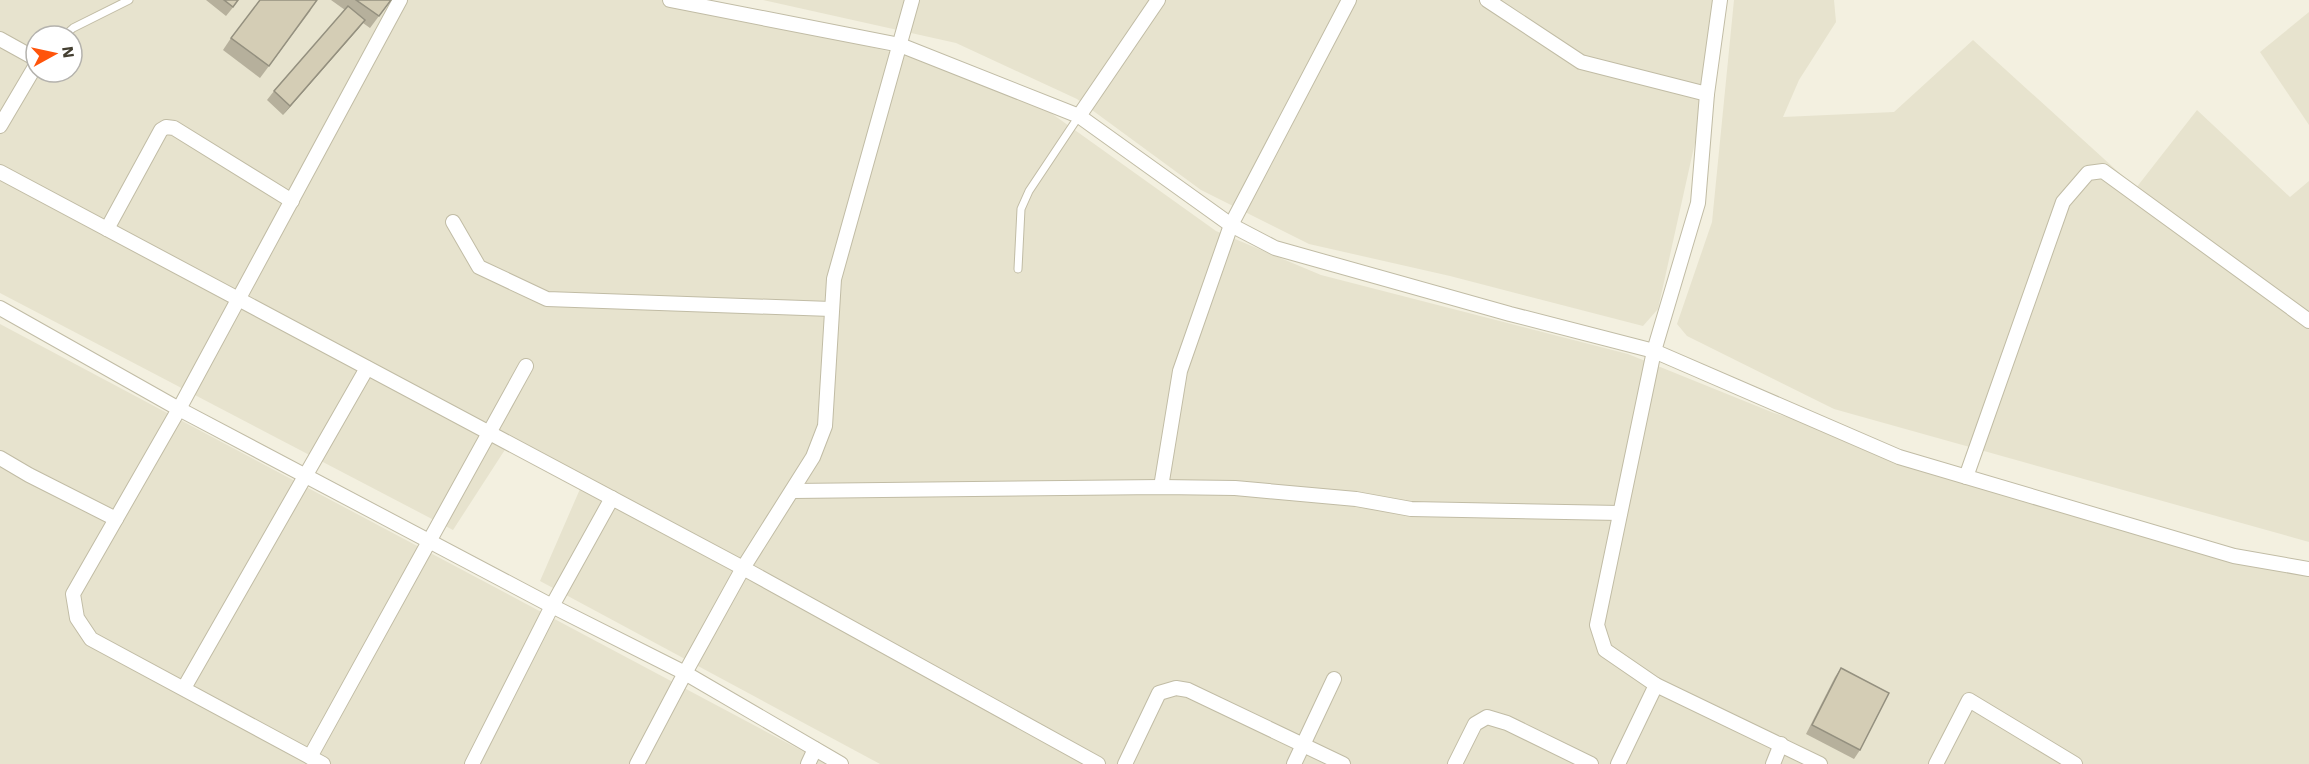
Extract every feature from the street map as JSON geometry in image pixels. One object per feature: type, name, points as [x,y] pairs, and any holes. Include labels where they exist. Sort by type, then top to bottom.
[{"type":"street","points":[[323,764],[91,639],[77,618],[73,594],[178,409],[400,0]]},
{"type":"street","points":[[670,0],[900,45],[1079,116],[1231,225],[1275,248],[1510,314],[1654,351],[1899,457],[2234,556],[2309,568]]},
{"type":"street","points":[[637,764],[684,673],[743,568],[813,457],[825,426],[834,279],[912,0]]},
{"type":"street","points":[[1079,116],[1158,0]]},
{"type":"street","points":[[1161,487],[1178,378],[1231,225],[1349,0]]},
{"type":"street","points":[[1487,0],[1581,62],[1707,94]]},
{"type":"street","points":[[1720,0],[1707,94],[1698,203],[1654,351],[1597,626],[1605,650],[1656,685],[1821,764]]},
{"type":"street","points":[[0,39],[24,52]]},
{"type":"street","points":[[0,126],[25,84]]},
{"type":"street","points":[[107,229],[161,130],[166,127],[174,128],[291,201]]},
{"type":"street","points":[[1966,477],[2063,202],[2088,174],[2103,171],[2309,321]]},
{"type":"street","points":[[0,172],[743,568],[1098,764]]},
{"type":"street","points":[[453,222],[479,267],[547,299],[831,309]]},
{"type":"street","points":[[0,308],[178,409],[429,542],[684,673],[841,764]]},
{"type":"street","points":[[310,757],[526,366]]},
{"type":"street","points":[[184,688],[367,368]]},
{"type":"street","points":[[0,458],[116,519]]},
{"type":"street","points":[[793,491],[1161,487],[1235,489],[1356,499],[1411,509],[1620,513]]},
{"type":"street","points":[[472,764],[552,606],[612,498]]},
{"type":"street","points":[[1294,764],[1334,679]]},
{"type":"street","points":[[1618,764],[1656,685]]},
{"type":"street","points":[[1125,764],[1159,693],[1176,688],[1188,690],[1343,764]]},
{"type":"street","points":[[1936,764],[1969,700],[2075,764]]},
{"type":"street","points":[[1455,764],[1475,724],[1487,717],[1507,723],[1591,764]]},
{"type":"street","points":[[1773,764],[1781,744]]},
{"type":"street","points":[[808,764],[815,749]]},
{"type":"lane","points":[[81,24],[129,0]]},
{"type":"lane","points":[[1018,269],[1021,209],[1029,191],[1079,116]]},
{"type":"shaded area","points":[[0,0],[676,0],[949,66],[1051,113],[1216,231],[1321,275],[1628,354],[1774,413],[2062,501],[2309,569],[2309,764],[880,764],[540,581],[580,489],[508,445],[453,530],[0,293]]},
{"type":"shaded area","points":[[763,0],[1715,0],[1698,129],[1658,309],[1643,326],[1450,276],[1309,244],[1201,190],[1077,99],[956,43]]},
{"type":"shaded area","points":[[1734,0],[1834,0],[1836,22],[1799,80],[1783,117],[1894,112],[1973,40],[2136,188],[2197,110],[2290,197],[2309,181],[2309,542],[1834,409],[1687,336],[1677,324],[1712,222]]},
{"type":"shaded area","points":[[2309,12],[2309,125],[2260,52]]},
{"type":"shaded area","points":[[0,324],[827,764],[0,764]]},
{"type":"building","points":[[224,0],[238,0],[233,7]]},
{"type":"building","points":[[260,0],[317,0],[269,66],[231,38]]},
{"type":"building","points":[[356,0],[391,0],[379,16]]},
{"type":"building","points":[[348,6],[365,20],[290,106],[274,91]]},
{"type":"building","points":[[1841,668],[1889,693],[1860,750],[1812,725]]}]
